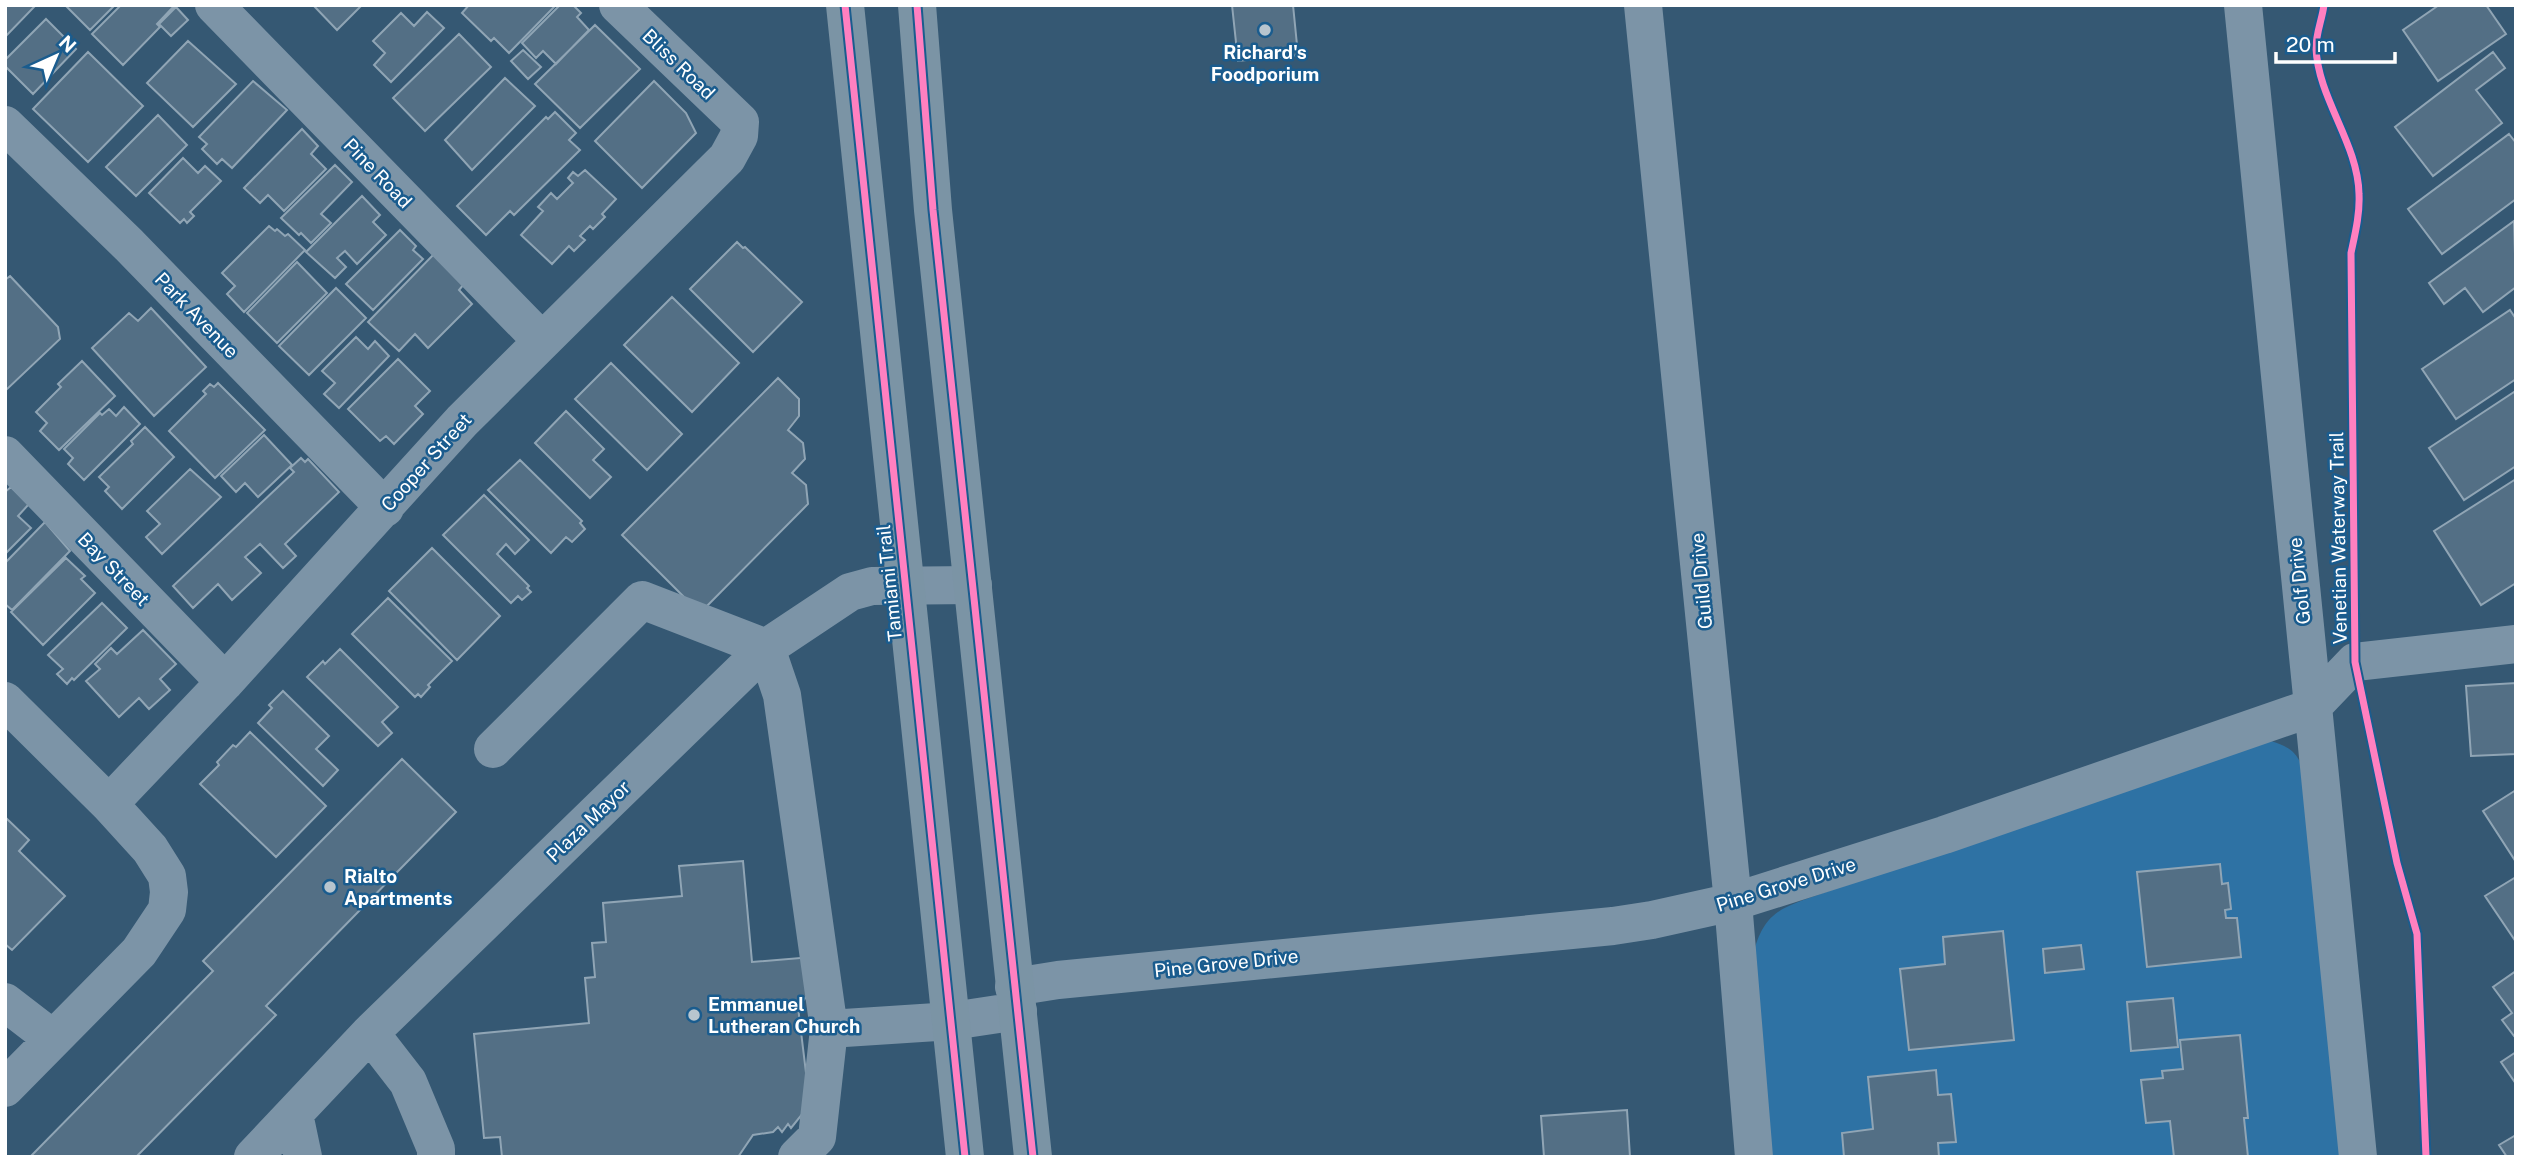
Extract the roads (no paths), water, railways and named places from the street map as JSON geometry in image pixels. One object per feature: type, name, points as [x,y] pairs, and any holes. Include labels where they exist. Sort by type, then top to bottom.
[{"type":"main road","name":"Tamiami Trail","points":[[845,5],[965,1157]]},
{"type":"main road","points":[[917,5],[933,210],[1033,1157]]},
{"type":"street","name":"Pine Road","points":[[214,5],[542,341]]},
{"type":"street","name":"Bliss Road","points":[[618,5],[740,122]]},
{"type":"street","name":"Guild Drive","points":[[1643,5],[1732,902],[1754,1157]]},
{"type":"street","name":"Golf Drive","points":[[2242,5],[2358,1157]]},
{"type":"street","name":"Cooper Street","points":[[109,804],[225,682],[462,421],[714,174],[739,136],[740,122]]},
{"type":"street","name":"Park Avenue","points":[[5,125],[129,245],[385,508]]},
{"type":"street","name":"Bay Street","points":[[5,455],[225,682]]},
{"type":"street","name":"Plaza Mayor","points":[[253,1157],[370,1033],[766,648],[849,592],[872,586],[973,584]]},
{"type":"street","points":[[493,749],[642,600],[766,648],[782,695],[829,1029],[811,1150]]},
{"type":"street","name":"Pine Grove Drive","points":[[829,1029],[952,1021],[1016,999],[1058,980],[1613,926],[1732,902],[1957,831],[2311,708],[2355,662],[2516,644]]},
{"type":"street","points":[[5,701],[109,804],[150,849],[167,876],[169,892],[167,910],[139,951],[5,1088]]},
{"type":"street","points":[[5,1002],[57,1035]]},
{"type":"street","points":[[370,1033],[408,1082],[436,1149],[436,1157]]},
{"type":"street","points":[[294,1114],[303,1157]]},
{"type":"place","name":"Richard's Foodporium","points":[[1265,30]]},
{"type":"place","name":"Rialto Apartments","points":[[330,887]]},
{"type":"place","name":"Emmanuel Lutheran Church","points":[[694,1015]]}]
